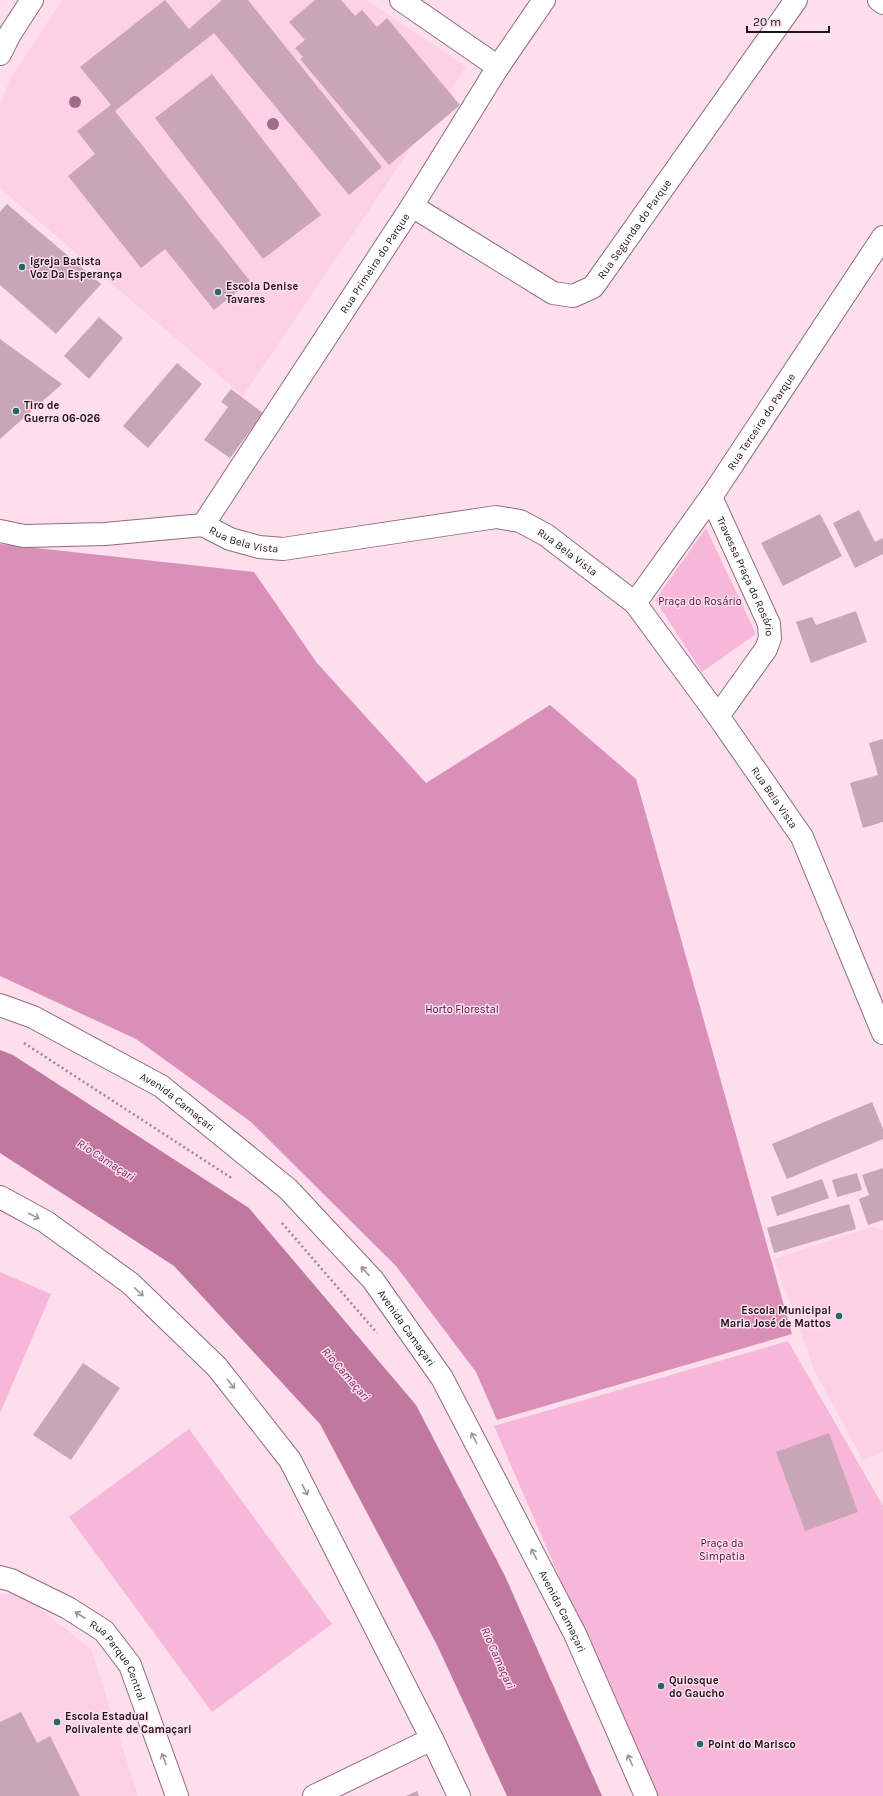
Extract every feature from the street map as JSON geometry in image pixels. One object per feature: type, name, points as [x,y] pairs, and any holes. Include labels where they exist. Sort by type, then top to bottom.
[{"type":"street","points":[[0,54],[10,34],[32,0]]},
{"type":"street","points":[[401,0],[498,67]]},
{"type":"street","name":"Rua Primeira do Parque","points":[[203,525],[412,206],[498,67],[544,0]]},
{"type":"street","name":"Rua Segunda do Parque","points":[[412,206],[553,293],[573,296],[593,287],[796,0]]},
{"type":"street","points":[[879,0],[883,3]]},
{"type":"street","name":"Rua Terceira do Parque","points":[[635,603],[711,497],[883,237]]},
{"type":"street","name":"Travessa Praça do Rosário","points":[[711,497],[769,624],[770,638],[766,649],[718,716]]},
{"type":"street","name":"Rua Bela Vista","points":[[0,531],[24,536],[105,534],[203,525],[230,539],[259,547],[283,549],[496,517],[520,521],[546,535],[635,603],[718,716],[802,838],[883,1031]]},
{"type":"street","name":"Avenida Camaçari","points":[[0,1005],[33,1017],[162,1086],[288,1189],[373,1280],[442,1378],[575,1634],[646,1796]]},
{"type":"street","points":[[0,1197],[46,1222],[130,1283],[217,1367],[290,1460],[432,1739],[459,1796]]},
{"type":"street","name":"Rua Parque Central","points":[[0,1577],[11,1580],[68,1608],[104,1631],[130,1665],[177,1796]]},
{"type":"street","points":[[314,1796],[432,1739]]},
{"type":"path","points":[[20,1040],[240,1184]]},
{"type":"path","points":[[280,1220],[378,1334]]},
{"type":"shaded area","name":"Escola Denise Tavares","points":[[62,0],[367,0],[466,67],[243,396],[0,188],[0,105],[10,79]]},
{"type":"shaded area","name":"Escola Municipal Maria José de Mattos","points":[[871,1227],[883,1230],[883,1452],[863,1460],[815,1372],[774,1259]]},
{"type":"shaded area","name":"Escola Estadual Polivalente de Camaçari","points":[[0,1594],[23,1595],[91,1649],[138,1796],[0,1796]]},
{"type":"green space","name":"Praça do Rosário","points":[[706,528],[756,634],[702,672],[655,600]]},
{"type":"green space","name":"Horto Florestal","points":[[0,544],[254,572],[317,663],[426,783],[550,705],[636,779],[792,1334],[497,1420],[476,1372],[396,1266],[251,1122],[136,1039],[0,976]]},
{"type":"green space","points":[[0,1272],[51,1294],[0,1413]]},
{"type":"green space","name":"Praça da Simpatia","points":[[788,1341],[883,1506],[883,1796],[654,1796],[494,1426]]},
{"type":"green space","points":[[189,1429],[332,1624],[212,1712],[69,1517]]},
{"type":"water","name":"Rio Camaçari","points":[[0,1050],[13,1055],[249,1208],[416,1405],[505,1576],[602,1796],[507,1796],[437,1645],[320,1424],[174,1266],[0,1153]]},
{"type":"building","points":[[165,0],[189,29],[222,0],[248,0],[382,167],[349,195],[214,33],[115,111],[250,281],[214,310],[165,249],[141,268],[68,176],[95,154],[77,131],[111,105],[80,67]]},
{"type":"building","points":[[315,0],[341,0],[355,16],[362,10],[377,27],[387,18],[460,105],[389,165],[300,59],[303,57],[295,48],[305,40],[289,22]]},
{"type":"building","points":[[212,74],[321,215],[263,259],[155,118]]},
{"type":"building","points":[[7,204],[101,284],[56,334],[0,285],[0,212]]},
{"type":"building","points":[[99,317],[123,338],[89,379],[64,356]]},
{"type":"building","name":"Tiro de Guerra 06-026","points":[[0,339],[62,384],[0,439]]},
{"type":"building","points":[[177,363],[202,384],[148,448],[123,426]]},
{"type":"building","points":[[231,389],[263,413],[230,458],[204,440],[228,407],[221,402]]},
{"type":"building","points":[[859,510],[875,542],[883,538],[883,554],[855,568],[833,523]]},
{"type":"building","points":[[820,514],[842,556],[783,586],[761,543]]},
{"type":"building","points":[[856,611],[867,642],[811,663],[796,622],[812,617],[816,625]]},
{"type":"building","points":[[883,739],[883,822],[863,828],[850,783],[878,775],[869,743]]},
{"type":"building","points":[[872,1102],[883,1129],[883,1139],[787,1179],[772,1144]]},
{"type":"building","points":[[883,1168],[883,1220],[868,1225],[859,1199],[869,1195],[862,1175]]},
{"type":"building","points":[[857,1173],[862,1190],[837,1197],[832,1180]]},
{"type":"building","points":[[822,1179],[829,1198],[777,1216],[771,1197]]},
{"type":"building","points":[[849,1204],[856,1229],[774,1253],[767,1228]]},
{"type":"building","points":[[83,1363],[120,1388],[71,1460],[33,1435]]},
{"type":"building","points":[[829,1433],[858,1512],[805,1531],[776,1452]]},
{"type":"building","points":[[21,1712],[37,1743],[50,1736],[80,1796],[0,1796],[0,1722]]},
{"type":"building","points":[[417,1791],[419,1796],[406,1796]]},
{"type":"place","name":"Igreja Batista Voz Da Esperança","points":[[22,267]]},
{"type":"place","name":"Escola Denise Tavares","points":[[218,292]]},
{"type":"place","name":"Tiro de Guerra 06-026","points":[[16,411]]},
{"type":"place","name":"Escola Municipal Maria José de Mattos","points":[[839,1316]]},
{"type":"place","name":"Quiosque do Gaucho","points":[[661,1686]]},
{"type":"place","name":"Escola Estadual Polivalente de Camaçari","points":[[57,1722]]},
{"type":"place","name":"Point do Marisco","points":[[700,1744]]}]
